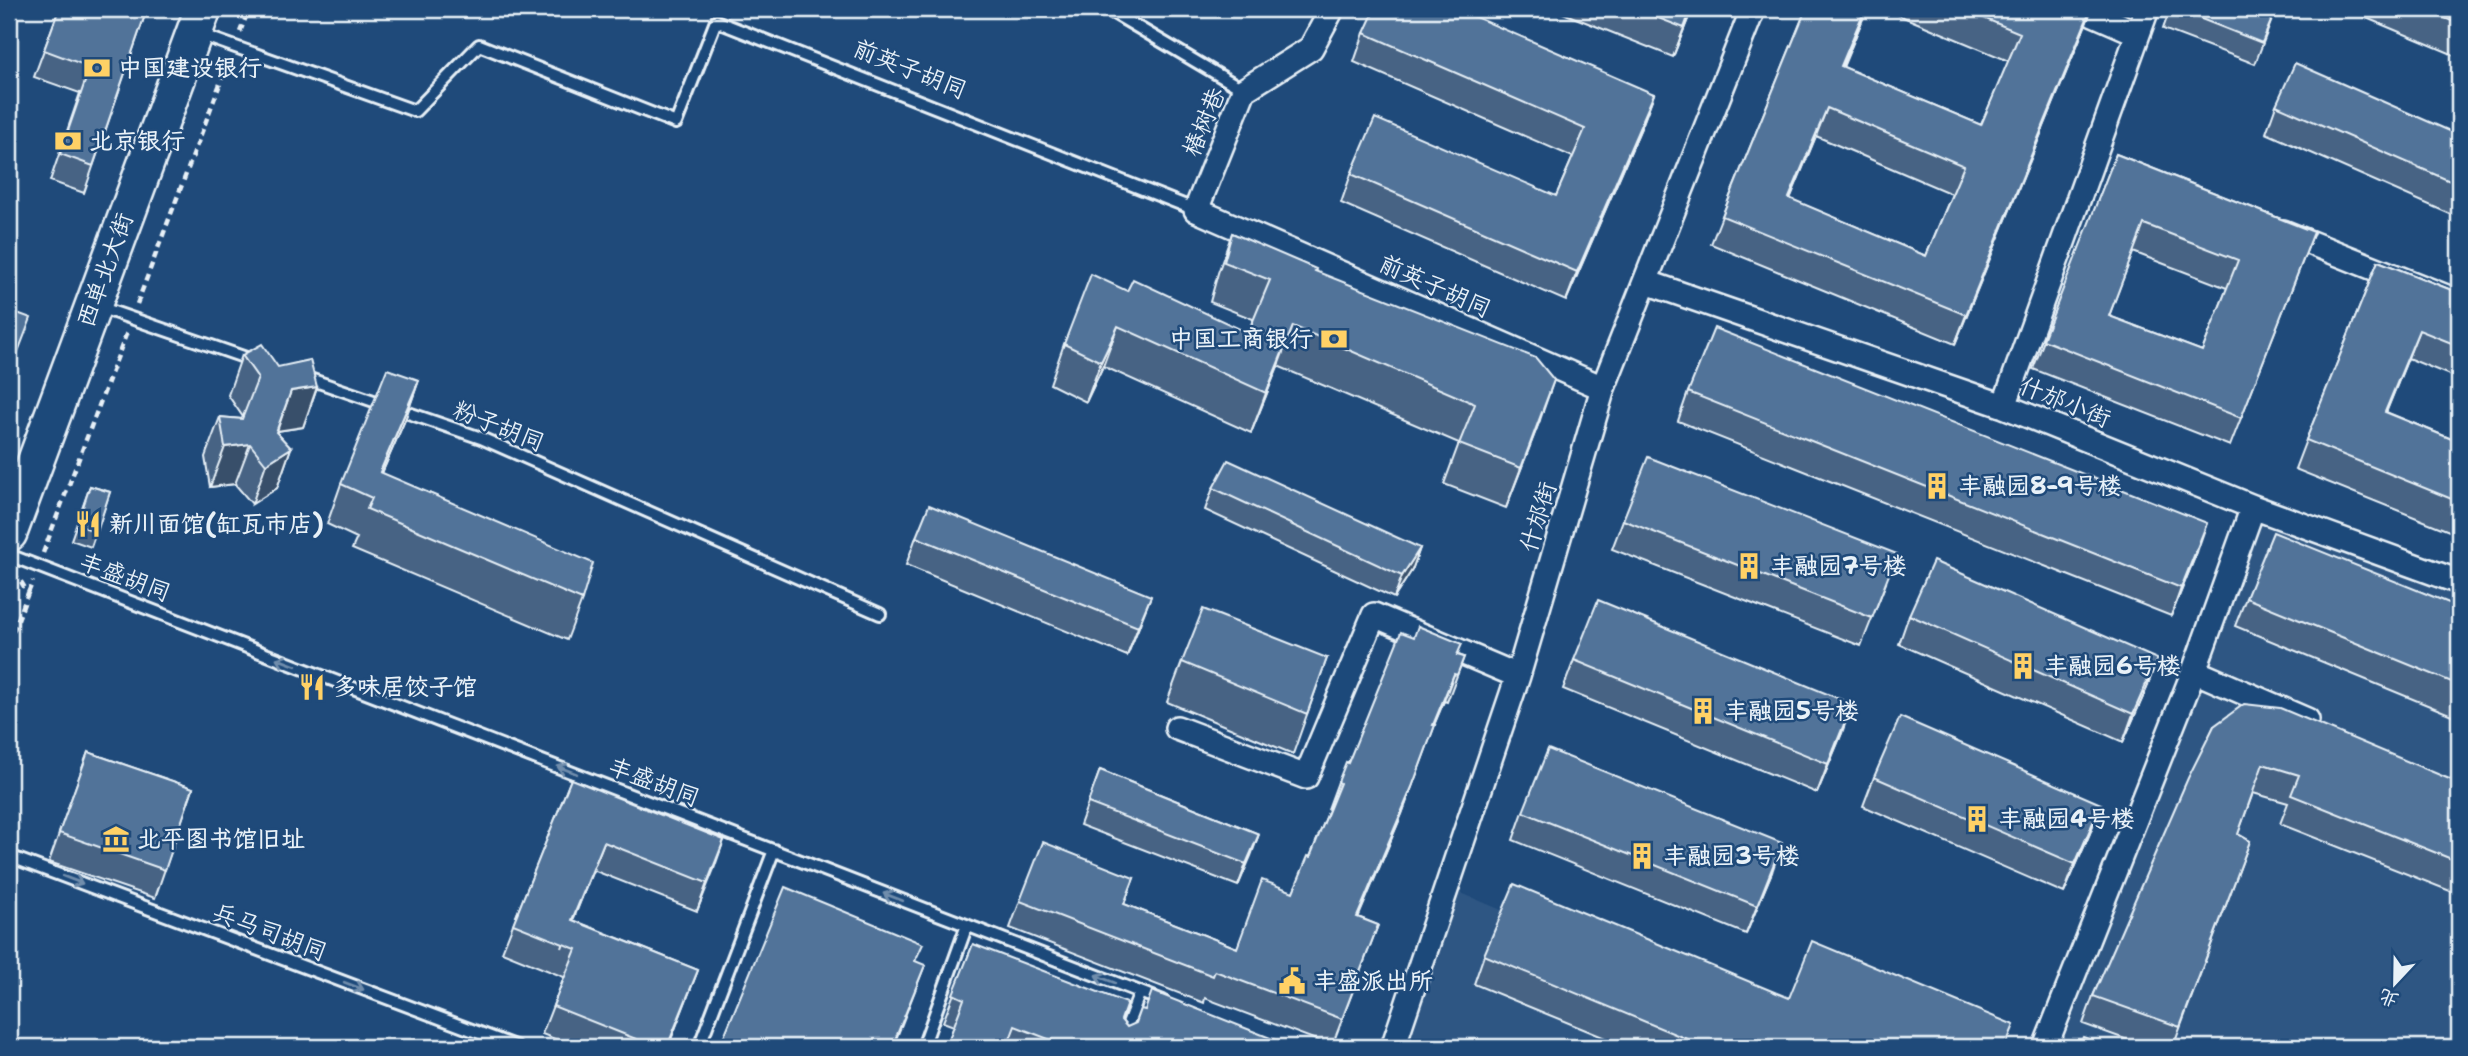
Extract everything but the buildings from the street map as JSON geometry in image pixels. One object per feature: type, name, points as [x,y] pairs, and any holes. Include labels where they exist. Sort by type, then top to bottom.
[{"type":"main road","name":"西单北大街","points":[[9,533],[198,20]]},
{"type":"street","name":"椿树巷","points":[[1196,210],[1244,90],[1311,48],[1332,9]]},
{"type":"street","name":"什邡街","points":[[1393,1047],[1518,676],[1604,388],[1752,9]]},
{"type":"street","points":[[2082,9],[2137,33]]},
{"type":"street","points":[[2004,406],[2147,9]]},
{"type":"street","points":[[2094,156],[2119,166]]},
{"type":"street","name":"前英子胡同","points":[[1196,210],[1604,388]]},
{"type":"street","points":[[2258,221],[2459,302]]},
{"type":"street","name":"什邡小街","points":[[1646,282],[2004,406],[2253,507],[2459,582]]},
{"type":"street","points":[[2045,1047],[2194,671],[2253,507]]},
{"type":"street","points":[[1177,728],[1306,777],[1374,615],[1518,676]]},
{"type":"street","points":[[2194,671],[2333,731]]},
{"type":"lane","points":[[1107,9],[1244,90]]},
{"type":"lane","name":"前英子胡同","points":[[198,20],[415,111],[479,45],[676,123],[716,21],[1196,210]]},
{"type":"lane","points":[[92,304],[261,363]]},
{"type":"lane","name":"粉子胡同","points":[[287,372],[481,439],[880,614]]},
{"type":"lane","name":"丰盛胡同","points":[[9,555],[1176,1006]]},
{"type":"lane","points":[[699,1047],[774,850]]},
{"type":"lane","name":"兵马司胡同","points":[[9,856],[517,1047]]},
{"type":"lane","points":[[923,1047],[967,925]]},
{"type":"lane","points":[[1119,1047],[1140,992]]},
{"type":"path","points":[[9,643],[28,593],[15,573]]},
{"type":"shaded area","points":[[2253,507],[2459,582],[2459,1047],[2045,1047]]},
{"type":"shaded area","points":[[1447,887],[1778,1027],[1996,1047],[1393,1047]]},
{"type":"place","name":"中国建设银行","points":[[97,68]]},
{"type":"place","name":"北京银行","points":[[68,141]]},
{"type":"place","name":"中国工商银行","points":[[1334,339]]},
{"type":"place","name":"丰融园8-9号楼","points":[[1937,486]]},
{"type":"place","name":"新川面馆(缸瓦市店)","points":[[88,524]]},
{"type":"place","name":"丰融园7号楼","points":[[1749,566]]},
{"type":"place","name":"丰融园6号楼","points":[[2023,666]]},
{"type":"place","name":"多味居饺子馆","points":[[312,687]]},
{"type":"place","name":"丰融园5号楼","points":[[1703,711]]},
{"type":"place","name":"丰融园4号楼","points":[[1977,819]]},
{"type":"place","name":"北平图书馆旧址","points":[[116,839]]},
{"type":"place","name":"丰融园3号楼","points":[[1642,856]]},
{"type":"place","name":"丰盛派出所","points":[[1292,981]]}]
